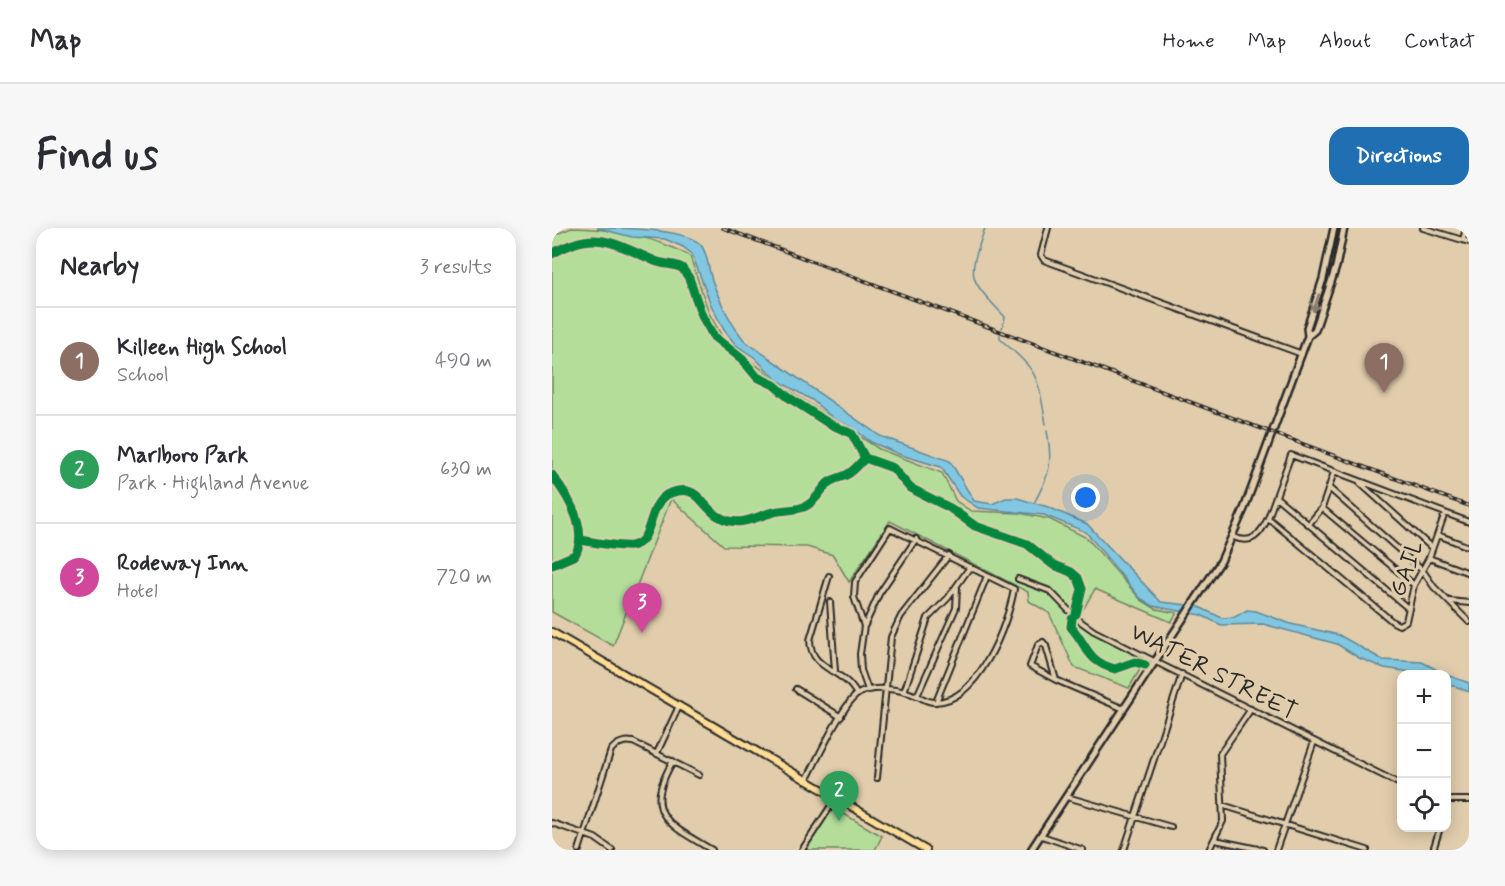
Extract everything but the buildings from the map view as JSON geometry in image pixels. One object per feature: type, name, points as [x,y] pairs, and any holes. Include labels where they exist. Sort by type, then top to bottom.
[{"type":"main road","points":[[1033,850],[1200,596],[1233,537],[1308,336],[1307,328],[1325,272],[1334,228]]},
{"type":"main road","points":[[1308,336],[1315,330],[1334,275],[1344,228]]},
{"type":"main road","points":[[1325,272],[1334,275]]},
{"type":"main road","points":[[552,632],[925,850]]},
{"type":"street","points":[[1048,228],[1041,255],[1044,260],[1302,354]]},
{"type":"street","points":[[1423,228],[1469,242]]},
{"type":"street","points":[[1462,240],[1466,228]]},
{"type":"street","points":[[1233,537],[1241,540],[1255,538],[1262,531],[1291,455],[1469,522]]},
{"type":"street","points":[[1309,524],[1322,508],[1334,472]]},
{"type":"street","points":[[1357,481],[1432,548]]},
{"type":"street","points":[[1329,488],[1423,571],[1434,587],[1469,622]]},
{"type":"street","points":[[1276,497],[1409,609]]},
{"type":"street","points":[[1322,508],[1414,585]]},
{"type":"street","name":"GAIL","points":[[1268,518],[1399,625],[1406,621],[1414,585],[1429,558],[1445,513]]},
{"type":"street","points":[[806,781],[841,717],[857,695],[868,690],[885,689],[936,702],[951,698],[977,677],[999,641],[1011,609],[1014,589],[890,528],[855,582],[854,597],[864,626]]},
{"type":"street","points":[[1438,535],[1469,547]]},
{"type":"street","points":[[868,690],[861,670],[860,654],[864,626],[879,594],[916,539]]},
{"type":"street","points":[[877,778],[891,637],[901,616],[948,555]]},
{"type":"street","points":[[1429,558],[1469,573]]},
{"type":"street","points":[[904,692],[928,618],[957,586],[970,567]]},
{"type":"street","points":[[829,576],[810,640],[810,651],[816,661],[850,682],[857,695]]},
{"type":"street","points":[[936,702],[987,576]]},
{"type":"street","name":"WATER STREET","points":[[1018,579],[1050,591],[1089,628],[1397,783]]},
{"type":"street","points":[[917,696],[956,608],[957,586]]},
{"type":"street","points":[[1449,601],[1469,603]]},
{"type":"street","points":[[830,602],[835,672]]},
{"type":"street","points":[[819,609],[826,610],[831,617]]},
{"type":"street","points":[[1056,680],[1046,646],[1041,642],[1030,666],[1056,680],[1125,710]]},
{"type":"street","points":[[1125,850],[1182,674]]},
{"type":"street","points":[[796,689],[841,717]]},
{"type":"street","points":[[657,753],[679,706]]},
{"type":"street","points":[[1209,850],[1223,821],[1220,754],[1251,709]]},
{"type":"street","points":[[579,850],[611,750],[615,745],[627,741],[633,742],[699,775]]},
{"type":"street","points":[[1276,850],[1314,742]]},
{"type":"street","points":[[674,761],[659,790],[658,803],[662,815],[670,825],[712,850]]},
{"type":"street","points":[[1067,797],[1171,827]]},
{"type":"street","points":[[802,850],[836,798]]},
{"type":"street","points":[[1451,800],[1469,800]]},
{"type":"street","points":[[1222,805],[1367,850]]},
{"type":"street","points":[[552,823],[584,834],[612,850]]},
{"type":"street","points":[[1433,850],[1439,832]]},
{"type":"street","points":[[1042,836],[1083,850]]},
{"type":"street","points":[[1215,840],[1263,850]]},
{"type":"green space","points":[[571,228],[633,235],[677,249],[690,256],[709,313],[724,340],[787,389],[879,449],[942,473],[956,501],[971,511],[1019,513],[1049,519],[1087,538],[1141,600],[1156,609],[1177,613],[1171,622],[1095,589],[1076,622],[1145,661],[1129,688],[1074,667],[1049,613],[1029,601],[1028,592],[890,521],[849,582],[833,555],[807,547],[724,546],[671,499],[613,646],[552,612],[552,236]]},
{"type":"green space","points":[[830,806],[882,836],[875,850],[806,850]]},
{"type":"water","points":[[597,228],[652,230],[693,239],[701,245],[722,304],[745,341],[880,436],[950,461],[974,501],[992,504],[1006,498],[1017,498],[1048,507],[1087,524],[1161,602],[1197,606],[1222,618],[1235,617],[1247,610],[1256,611],[1291,624],[1339,635],[1383,660],[1422,662],[1437,670],[1384,668],[1359,658],[1337,644],[1263,624],[1221,625],[1201,615],[1153,606],[1140,598],[1086,532],[1044,515],[978,508],[960,496],[941,467],[901,455],[871,442],[850,426],[834,419],[812,400],[777,380],[754,357],[736,345],[724,330],[711,305],[692,254],[665,239],[632,237]]},
{"type":"water","points":[[1451,676],[1469,683],[1469,692],[1451,685]]},
{"type":"waterway","points":[[985,228],[975,258],[974,277],[983,293],[1005,317],[1002,328]]},
{"type":"waterway","points":[[1000,335],[1000,339],[1022,359],[1034,375],[1046,424]]},
{"type":"waterway","points":[[1034,503],[1049,468],[1050,452],[1047,431]]},
{"type":"railway","points":[[723,228],[1469,506]]},
{"type":"cycle path","points":[[552,254],[581,242],[604,241],[658,262],[682,268],[689,278],[702,316],[714,337],[742,359],[757,377],[774,385],[828,423],[852,434],[865,458],[893,468],[910,488],[950,508],[975,526],[1027,544],[1052,564],[1071,572],[1078,578],[1082,589],[1076,614]]},
{"type":"cycle path","points":[[581,540],[626,546],[639,543],[645,536],[660,501],[667,495],[678,491],[691,492],[718,516],[733,522],[802,508],[813,501],[828,483],[851,472],[865,458]]},
{"type":"cycle path","points":[[552,475],[570,503],[580,535],[575,555],[552,565]]},
{"type":"cycle path","points":[[1072,619],[1071,627],[1088,652],[1099,662],[1115,669],[1135,662],[1145,665]]},
{"type":"place","name":"Killeen High School","points":[[1384,393]]},
{"type":"place","name":"Rodeway Inn","points":[[642,633]]},
{"type":"place","name":"Marlboro Park","points":[[839,821]]}]
